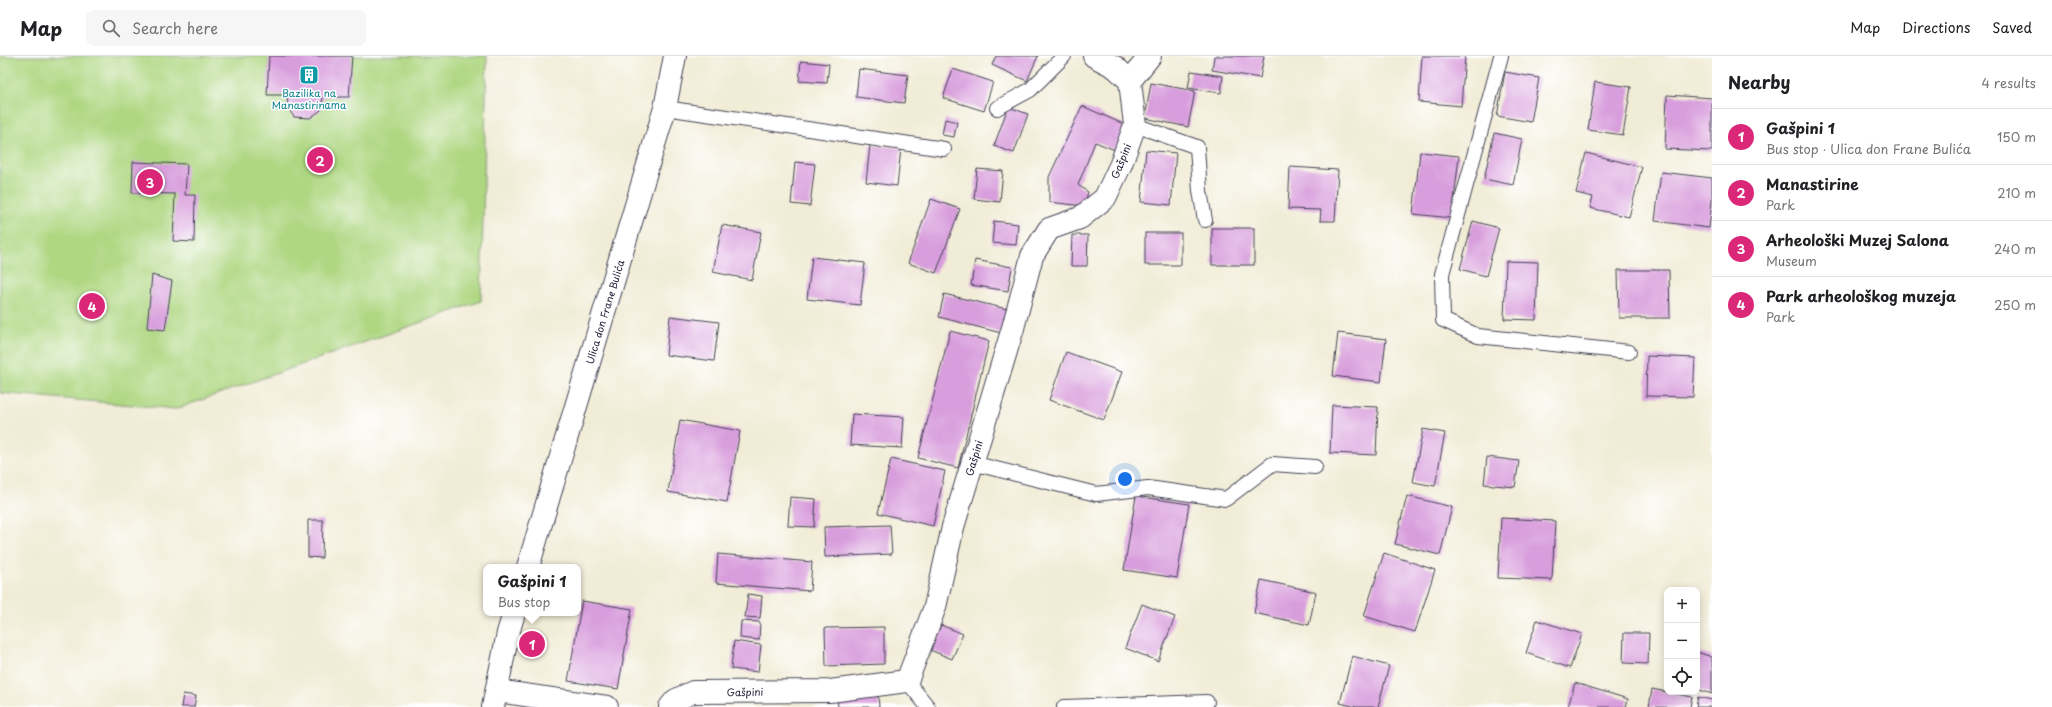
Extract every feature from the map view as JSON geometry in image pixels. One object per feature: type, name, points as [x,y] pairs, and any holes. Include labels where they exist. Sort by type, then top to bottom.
[{"type":"street","name":"Ulica don Frane Bulića","points":[[529,564],[665,108],[675,56]]},
{"type":"street","points":[[1094,56],[1115,66],[1130,81],[1150,56]]},
{"type":"street","name":"Gašpini","points":[[670,707],[676,700],[693,692],[830,691],[907,681],[935,608],[953,527],[1013,328],[1032,256],[1049,229],[1080,218],[1105,198],[1122,164],[1135,125],[1130,81]]},
{"type":"street","points":[[513,616],[508,633],[495,699],[607,707]]},
{"type":"lane","points":[[997,108],[1030,90],[1064,56]]},
{"type":"lane","points":[[1501,56],[1442,274],[1443,320],[1478,336],[1629,352]]},
{"type":"lane","points":[[665,108],[944,149]]},
{"type":"lane","points":[[1135,125],[1197,147],[1200,191],[1206,220]]},
{"type":"lane","points":[[972,463],[1096,494],[1148,488],[1226,499],[1272,464],[1315,468]]},
{"type":"lane","points":[[907,681],[928,707]]},
{"type":"lane","points":[[1064,707],[1207,702]]},
{"type":"green space","points":[[0,56],[487,56],[481,301],[176,409],[0,393]]},
{"type":"building","name":"Bazilika na Manastirinama","points":[[269,56],[352,56],[349,97],[323,97],[321,110],[310,118],[294,117],[288,108],[287,95],[267,95]]},
{"type":"building","points":[[996,56],[1038,56],[1027,81],[992,65]]},
{"type":"building","points":[[1214,56],[1264,56],[1260,78],[1212,70]]},
{"type":"building","points":[[1422,56],[1465,56],[1461,106],[1419,102]]},
{"type":"building","points":[[801,61],[829,64],[827,83],[799,81]]},
{"type":"building","points":[[859,69],[908,75],[904,103],[856,97]]},
{"type":"building","points":[[953,69],[993,82],[984,111],[943,98]]},
{"type":"building","points":[[1191,71],[1223,76],[1221,93],[1188,88]]},
{"type":"building","points":[[1505,72],[1539,78],[1531,122],[1497,116]]},
{"type":"building","points":[[1595,82],[1631,87],[1623,135],[1588,130]]},
{"type":"building","points":[[1151,83],[1195,91],[1188,127],[1145,118]]},
{"type":"building","points":[[1667,95],[1712,98],[1712,151],[1665,149]]},
{"type":"building","points":[[1082,106],[1128,126],[1115,150],[1095,142],[1078,185],[1088,192],[1084,206],[1049,202],[1049,177]]},
{"type":"building","points":[[1008,107],[1028,114],[1014,153],[994,146]]},
{"type":"building","points":[[945,119],[957,122],[954,137],[942,135]]},
{"type":"building","points":[[1494,133],[1522,139],[1513,185],[1484,179]]},
{"type":"building","points":[[870,145],[901,148],[897,186],[866,182]]},
{"type":"building","points":[[1146,150],[1176,153],[1171,205],[1141,202]]},
{"type":"building","points":[[1420,152],[1459,156],[1452,218],[1413,214]]},
{"type":"building","points":[[1586,153],[1642,167],[1629,217],[1590,208],[1593,197],[1576,193]]},
{"type":"building","points":[[133,162],[187,164],[185,195],[195,195],[194,242],[173,241],[175,194],[132,193]]},
{"type":"building","points":[[795,162],[815,164],[810,206],[791,204]]},
{"type":"building","points":[[1290,167],[1338,170],[1335,221],[1320,221],[1321,210],[1288,209]]},
{"type":"building","points":[[977,169],[1003,171],[1000,202],[974,199]]},
{"type":"building","points":[[1661,172],[1712,178],[1712,202],[1709,228],[1655,221]]},
{"type":"building","points":[[931,199],[960,209],[936,273],[908,263]]},
{"type":"building","points":[[994,221],[1018,224],[1016,245],[992,243]]},
{"type":"building","points":[[1473,221],[1499,228],[1486,276],[1460,269]]},
{"type":"building","points":[[722,225],[761,232],[752,280],[713,272]]},
{"type":"building","points":[[1212,228],[1254,228],[1254,265],[1212,265]]},
{"type":"building","points":[[1145,233],[1181,233],[1181,265],[1145,265]]},
{"type":"building","points":[[1072,235],[1088,235],[1087,266],[1071,266]]},
{"type":"building","points":[[812,257],[865,263],[860,305],[807,299]]},
{"type":"building","points":[[975,260],[1012,267],[1008,291],[971,285]]},
{"type":"building","points":[[1506,261],[1538,262],[1536,320],[1504,319]]},
{"type":"building","points":[[1618,270],[1669,270],[1670,318],[1619,318]]},
{"type":"building","points":[[152,275],[172,281],[165,330],[147,328]]},
{"type":"building","points":[[944,294],[1011,310],[1005,334],[939,317]]},
{"type":"building","points":[[670,316],[719,322],[714,361],[666,355]]},
{"type":"building","points":[[950,331],[989,341],[958,468],[918,458]]},
{"type":"building","points":[[1338,333],[1386,339],[1381,382],[1333,376]]},
{"type":"building","points":[[1066,352],[1122,372],[1104,420],[1049,400]]},
{"type":"building","points":[[1647,356],[1695,358],[1693,397],[1646,396]]},
{"type":"building","points":[[1332,405],[1378,407],[1376,455],[1330,453]]},
{"type":"building","points":[[852,414],[904,417],[902,448],[850,445]]},
{"type":"building","points":[[680,420],[740,431],[727,502],[668,492]]},
{"type":"building","points":[[1423,429],[1445,433],[1435,486],[1413,482]]},
{"type":"building","points":[[1487,457],[1519,461],[1515,487],[1484,484]]},
{"type":"building","points":[[891,459],[945,471],[933,526],[878,513]]},
{"type":"building","points":[[1136,496],[1189,504],[1177,578],[1124,570]]},
{"type":"building","points":[[1407,496],[1452,507],[1440,555],[1395,544]]},
{"type":"building","points":[[790,497],[816,499],[814,527],[788,526]]},
{"type":"building","points":[[1501,518],[1555,521],[1552,580],[1498,578]]},
{"type":"building","points":[[308,520],[323,520],[322,558],[308,557]]},
{"type":"building","points":[[890,525],[892,554],[825,557],[824,527]]},
{"type":"building","points":[[1384,553],[1435,570],[1415,632],[1364,616]]},
{"type":"building","points":[[718,554],[812,562],[810,591],[716,583]]},
{"type":"building","points":[[1261,580],[1316,592],[1309,625],[1254,613]]},
{"type":"building","points":[[748,594],[762,596],[760,618],[745,617]]},
{"type":"building","points":[[582,601],[632,609],[618,689],[568,681],[579,616],[581,616]]},
{"type":"building","points":[[1142,604],[1175,617],[1158,661],[1125,648]]},
{"type":"building","points":[[1537,620],[1582,634],[1570,668],[1526,653]]},
{"type":"building","points":[[741,621],[760,622],[759,640],[740,638]]},
{"type":"building","points":[[941,625],[963,634],[952,659],[930,650]]},
{"type":"building","points":[[884,627],[884,664],[826,666],[825,628]]},
{"type":"building","points":[[1624,633],[1649,633],[1648,664],[1623,663]]},
{"type":"building","points":[[734,641],[761,645],[758,672],[731,669]]},
{"type":"building","points":[[1700,653],[1712,657],[1712,694],[1700,690]]},
{"type":"building","points":[[1352,656],[1389,666],[1378,707],[1356,707],[1340,703]]},
{"type":"building","points":[[1575,683],[1628,699],[1626,707],[1568,707]]},
{"type":"building","points":[[1652,689],[1664,691],[1664,695],[1682,695],[1692,697],[1690,707],[1649,707]]},
{"type":"building","points":[[878,693],[879,707],[838,707],[837,696]]},
{"type":"building","points":[[183,694],[196,696],[194,707],[181,707]]},
{"type":"building","points":[[1698,697],[1712,700],[1712,707],[1696,707]]},
{"type":"place","name":"Bazilika na Manastirinama","points":[[309,75]]},
{"type":"place","name":"Manastirine","points":[[320,160]]},
{"type":"place","name":"Arheološki Muzej Salona","points":[[150,182]]},
{"type":"place","name":"Park arheološkog muzeja","points":[[92,306]]},
{"type":"place","name":"Gašpini 1","points":[[532,644]]}]
